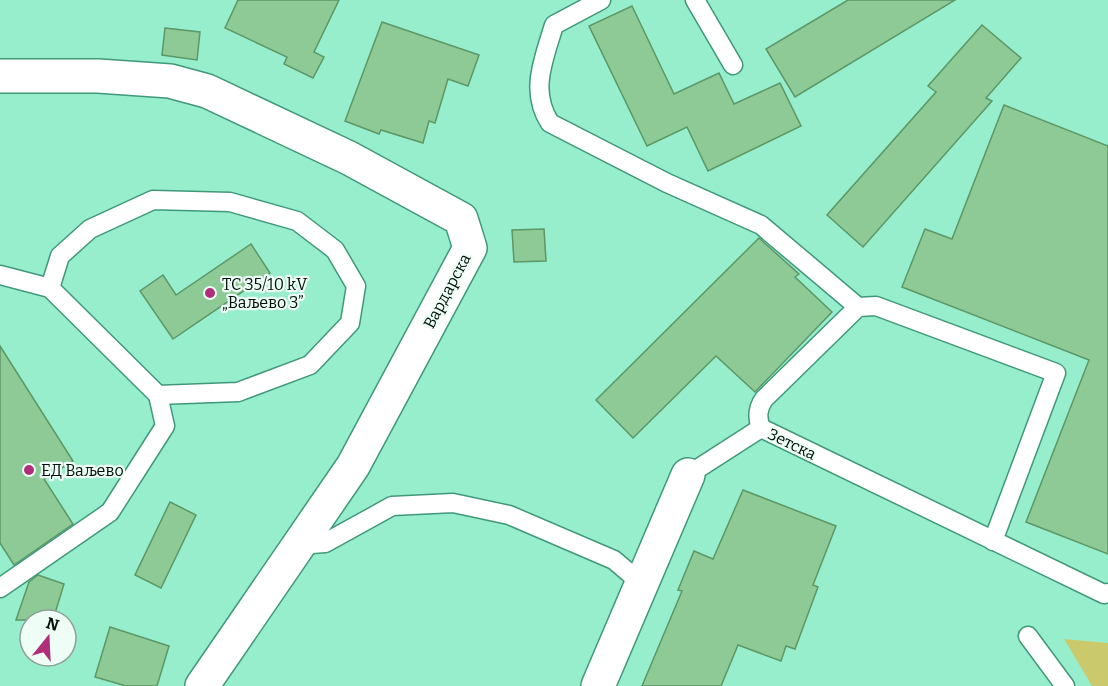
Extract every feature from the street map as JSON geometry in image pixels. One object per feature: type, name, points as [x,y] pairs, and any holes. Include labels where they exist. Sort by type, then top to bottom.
[{"type":"street","name":"Вардарска","points":[[0,76],[98,76],[170,81],[207,91],[350,158],[461,219],[470,248],[353,466],[202,686]]},
{"type":"street","name":"Зетска","points":[[598,686],[688,475]]},
{"type":"lane","points":[[601,0],[554,26],[539,88],[543,113],[550,123],[667,183],[761,225],[858,307]]},
{"type":"lane","points":[[696,0],[732,64]]},
{"type":"lane","points":[[50,288],[60,256],[90,229],[153,200],[230,202],[297,221],[335,250],[356,286],[350,323],[310,365],[238,392],[159,394]]},
{"type":"lane","points":[[0,275],[50,288],[159,394],[165,426],[110,512],[0,588]]},
{"type":"lane","points":[[761,428],[758,413],[764,399],[858,307],[876,306],[1056,373],[993,541]]},
{"type":"lane","name":"Зетска","points":[[688,475],[761,428],[1104,594],[1108,593]]},
{"type":"lane","points":[[299,545],[325,543],[392,506],[453,503],[509,515],[614,560],[642,584]]},
{"type":"lane","points":[[1028,636],[1065,686]]},
{"type":"shaded area","points":[[1064,639],[1108,643],[1108,686],[1092,686]]},
{"type":"building","points":[[238,0],[339,0],[314,52],[324,57],[313,78],[284,64],[287,57],[225,28]]},
{"type":"building","points":[[848,0],[955,0],[795,97],[766,49]]},
{"type":"building","points":[[632,6],[674,94],[719,73],[734,104],[780,83],[801,126],[708,171],[687,127],[647,146],[589,26]]},
{"type":"building","points":[[382,22],[479,55],[468,86],[448,79],[435,123],[429,121],[423,143],[381,130],[379,134],[345,121]]},
{"type":"building","points":[[982,25],[1021,58],[986,98],[992,101],[863,247],[827,215],[936,92],[928,86]]},
{"type":"building","points":[[165,28],[200,32],[197,60],[162,55]]},
{"type":"building","points":[[1004,105],[1108,146],[1108,554],[1026,522],[1089,360],[902,287],[925,229],[952,239]]},
{"type":"building","points":[[544,229],[546,261],[514,262],[512,230]]},
{"type":"building","points":[[759,238],[799,274],[795,277],[832,312],[755,392],[716,356],[633,438],[596,400]]},
{"type":"building","name":"ТС 35/10 kV „Ваљево 3”","points":[[251,244],[270,273],[173,339],[140,291],[163,275],[176,295]]},
{"type":"building","name":"ЕД Ваљево","points":[[0,346],[73,461],[44,479],[73,524],[14,565],[0,543]]},
{"type":"building","points":[[743,490],[836,526],[813,585],[818,587],[795,649],[786,646],[781,661],[738,645],[721,686],[642,686],[682,591],[678,590],[694,551],[713,559]]},
{"type":"building","points":[[170,502],[196,515],[161,588],[135,575]]},
{"type":"building","points":[[38,575],[64,584],[57,608],[20,608],[29,582]]},
{"type":"building","points":[[110,627],[169,646],[157,686],[126,686],[95,677]]},
{"type":"place","name":"ТС 35/10 kV „Ваљево 3”","points":[[210,293]]},
{"type":"place","name":"ЕД Ваљево","points":[[29,470]]}]
